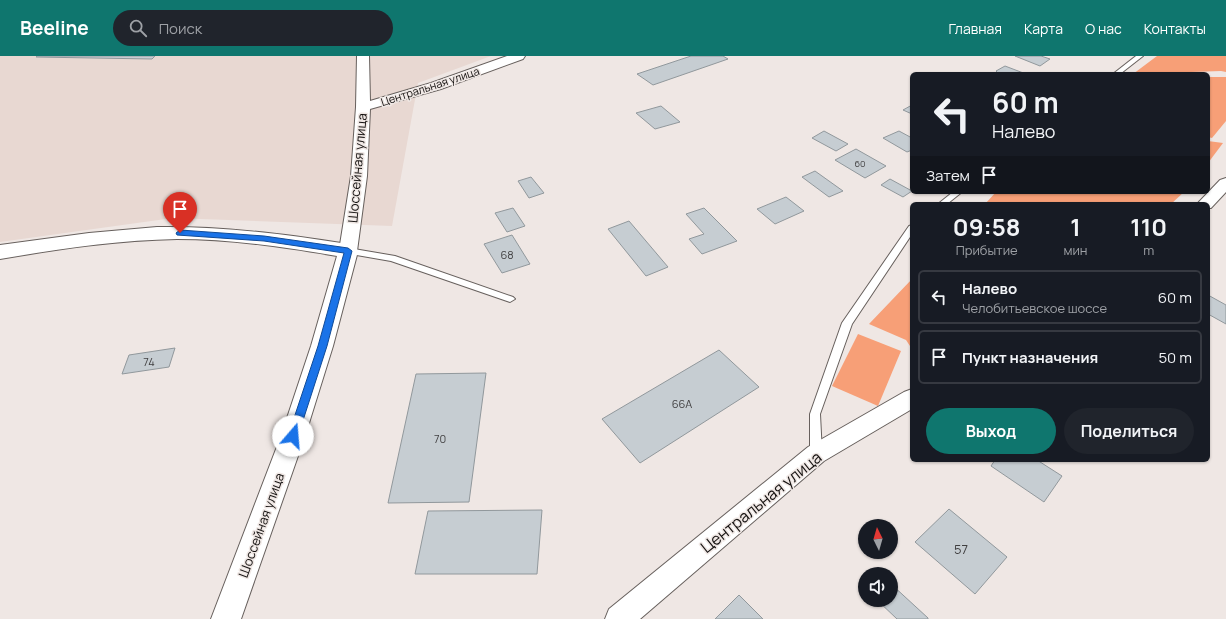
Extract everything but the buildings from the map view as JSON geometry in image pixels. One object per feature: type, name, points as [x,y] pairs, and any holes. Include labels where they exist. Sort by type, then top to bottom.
[{"type":"street","name":"Шоссейная улица","points":[[226,619],[293,436],[322,346],[348,251],[359,176],[363,107],[363,56]]},
{"type":"street","name":"Центральная улица","points":[[363,107],[436,86],[519,56]]},
{"type":"street","points":[[1207,202],[1226,183]]},
{"type":"street","points":[[0,252],[152,234],[205,234],[264,238],[348,251]]},
{"type":"street","points":[[0,258],[92,240]]},
{"type":"street","name":"Центральная улица","points":[[619,619],[816,454],[910,399]]},
{"type":"lane","points":[[1119,72],[1140,56]]},
{"type":"lane","points":[[945,202],[955,194]]},
{"type":"lane","points":[[816,454],[815,414],[847,323],[910,231]]},
{"type":"lane","points":[[348,251],[392,258],[510,299]]},
{"type":"shaded area","points":[[0,56],[491,56],[418,83],[392,226],[173,218],[0,242]]},
{"type":"shaded area","points":[[1157,56],[1226,56],[1226,72],[1136,72]]},
{"type":"shaded area","points":[[1210,77],[1226,77],[1226,121],[1212,138],[1210,138]]},
{"type":"shaded area","points":[[1210,141],[1223,143],[1210,160]]},
{"type":"shaded area","points":[[994,194],[1182,194],[1173,202],[987,202]]},
{"type":"shaded area","points":[[910,281],[910,346],[906,340],[869,324]]},
{"type":"shaded area","points":[[858,334],[901,351],[878,406],[832,386]]},
{"type":"route","points":[[180,233],[264,238],[348,251],[322,346],[293,436]]}]
